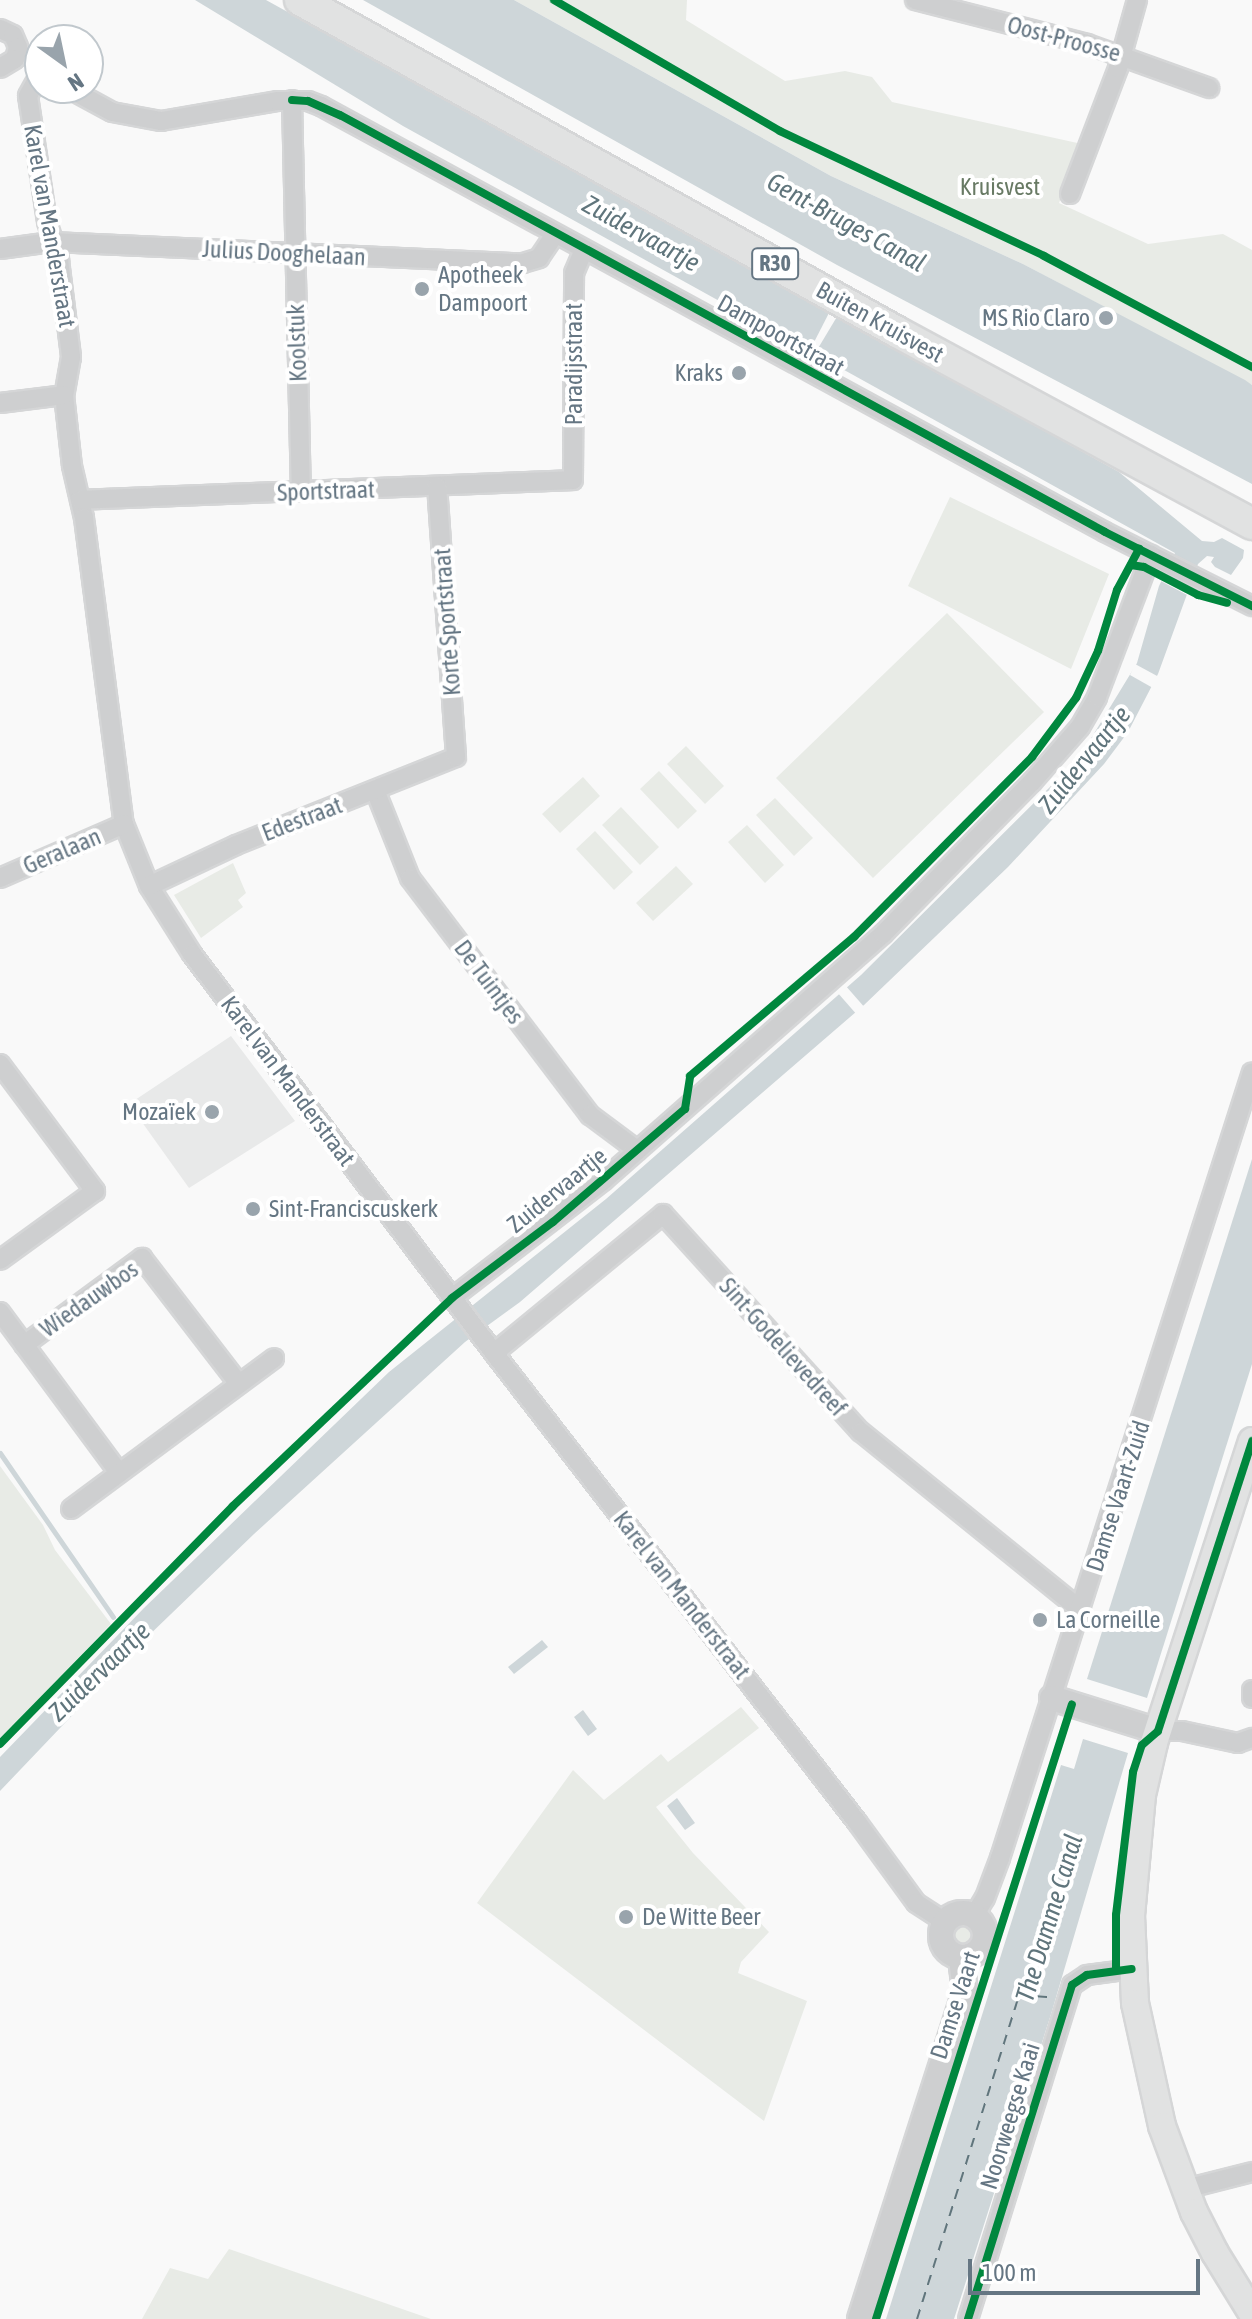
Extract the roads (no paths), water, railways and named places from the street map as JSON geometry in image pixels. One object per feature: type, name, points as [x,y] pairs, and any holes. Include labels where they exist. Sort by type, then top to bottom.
[{"type":"main road","name":"Buiten Kruisvest","points":[[300,0],[897,332],[1252,524]]},
{"type":"main road","name":"Buiten Kruisvest","points":[[329,0],[904,319],[1252,505]]},
{"type":"main road","points":[[1252,1441],[1158,1731],[1142,1795],[1135,1846],[1132,1969],[1146,2064],[1162,2126],[1185,2189],[1215,2253],[1252,2313]]},
{"type":"street","name":"Oost-Proosse","points":[[915,0],[1120,53],[1209,88]]},
{"type":"street","points":[[1070,194],[1118,68],[1137,0]]},
{"type":"street","points":[[0,29],[13,35],[17,53],[11,63],[0,68]]},
{"type":"street","points":[[17,53],[24,57]]},
{"type":"street","name":"Dampoortstraat","points":[[97,104],[112,112],[161,121],[292,100],[308,101],[340,115],[584,250],[1252,606]]},
{"type":"street","name":"Koolstuk","points":[[292,100],[301,492]]},
{"type":"street","name":"Karel van Manderstraat","points":[[29,104],[52,242],[59,260],[71,357],[64,395],[124,824],[149,886],[192,954],[452,1298],[780,1720],[916,1903],[945,1922]]},
{"type":"street","name":"Julius Dooghelaan","points":[[0,249],[52,242],[523,263],[539,258],[555,234]]},
{"type":"street","name":"Paradijsstraat","points":[[573,480],[574,273],[584,250]]},
{"type":"street","points":[[0,403],[64,395]]},
{"type":"street","name":"Sportstraat","points":[[80,500],[573,480]]},
{"type":"street","name":"Korte Sportstraat","points":[[437,487],[456,757]]},
{"type":"street","name":"Zuidervaartje","points":[[452,1298],[553,1222],[883,934],[1062,750],[1097,697],[1160,559]]},
{"type":"street","name":"Edestraat","points":[[149,886],[236,845],[456,757]]},
{"type":"street","name":"De Tuintjes","points":[[375,790],[410,878],[590,1115],[637,1150]]},
{"type":"street","name":"Geralaan","points":[[0,878],[124,824]]},
{"type":"street","points":[[0,1064],[95,1191],[0,1260]]},
{"type":"street","name":"Damse Vaart-Zuid","points":[[974,1916],[985,1898],[1000,1858],[1252,1072]]},
{"type":"street","name":"Sint-Godelievedreef","points":[[489,1346],[663,1214],[861,1432],[1081,1610]]},
{"type":"street","name":"Wiedauwbos","points":[[24,1345],[142,1258],[239,1384]]},
{"type":"street","name":"Wiedauwbos","points":[[0,1312],[119,1473]]},
{"type":"street","points":[[71,1509],[274,1358]]},
{"type":"street","points":[[1252,1690],[1252,1698]]},
{"type":"street","points":[[1052,1698],[1158,1731],[1182,1731],[1238,1743],[1252,1738]]},
{"type":"street","points":[[860,2319],[965,1991],[961,1957],[943,1944],[945,1922],[958,1914],[974,1916],[983,1926],[985,1940],[977,1953],[961,1957]]},
{"type":"street","name":"Noorweegse Kaai","points":[[968,2319],[1072,1985],[1087,1975],[1132,1969]]},
{"type":"street","points":[[1185,2189],[1252,2172]]},
{"type":"water","points":[[195,0],[266,0],[1119,472],[1202,541],[1214,542],[1222,538],[1244,550],[1243,558],[1231,575],[1215,567],[1211,562],[1214,557],[1207,556],[1198,564],[1158,674],[1128,732],[1104,764],[1008,867],[864,1005],[520,1302],[465,1342],[254,1534],[143,1641],[0,1791],[0,1757],[144,1608],[389,1372],[606,1199],[861,975],[1059,778],[1084,750],[1137,663],[1159,586],[1175,553],[403,126]]},
{"type":"water","name":"Gent-Bruges Canal","points":[[363,0],[514,0],[831,176],[1023,264],[1245,380],[1252,385],[1252,484],[837,265]]},
{"type":"water","points":[[1252,1159],[1252,1364],[1147,1698],[1087,1679]]},
{"type":"water","points":[[542,1640],[548,1647],[514,1674],[508,1667]]},
{"type":"water","points":[[583,1710],[597,1729],[588,1736],[574,1717]]},
{"type":"water","name":"The Damme Canal","points":[[1083,1739],[1128,1753],[1052,2011],[954,2319],[886,2319],[1061,1765],[1074,1769]]},
{"type":"water","points":[[677,1798],[695,1823],[685,1830],[667,1806]]},
{"type":"waterway","points":[[0,1453],[113,1617]]},
{"type":"place","name":"Apotheek Dampoort","points":[[422,289]]},
{"type":"place","name":"MS Rio Claro","points":[[1106,318]]},
{"type":"place","name":"Kraks","points":[[739,373]]},
{"type":"place","name":"Mozaïek","points":[[212,1112]]},
{"type":"place","name":"Sint-Franciscuskerk","points":[[253,1209]]},
{"type":"place","name":"La Corneille","points":[[1040,1620]]},
{"type":"place","name":"De Witte Beer","points":[[626,1917]]},
{"type":"park label","name":"Kruisvest","points":[[1000,187]]}]
